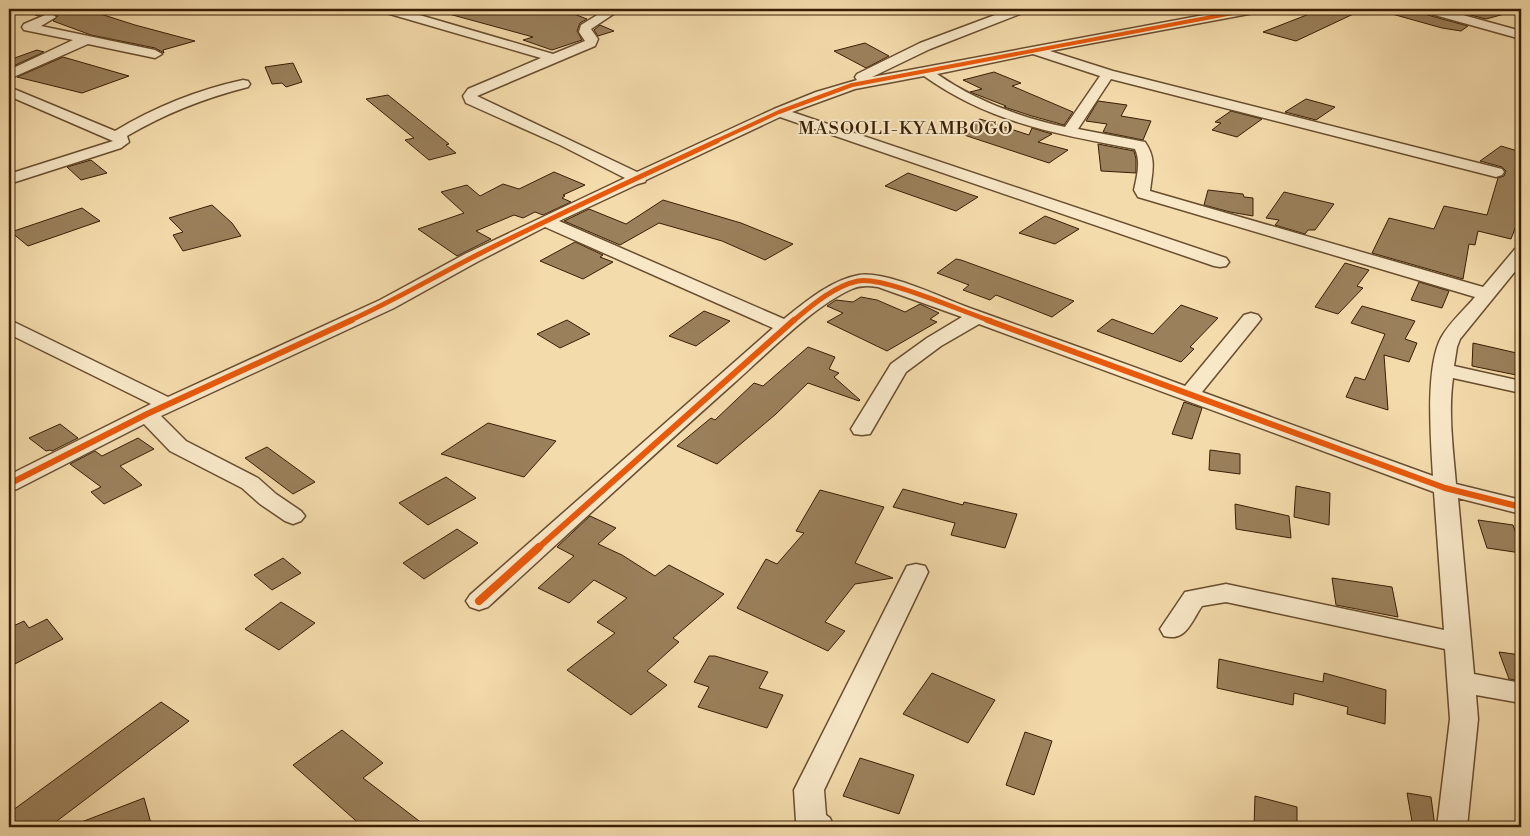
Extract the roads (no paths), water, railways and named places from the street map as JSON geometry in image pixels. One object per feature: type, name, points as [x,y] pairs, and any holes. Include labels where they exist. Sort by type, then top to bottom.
[{"type":"street","points":[[387,9],[554,58]]},
{"type":"street","points":[[615,9],[585,28],[585,32],[592,39],[590,43],[473,92],[470,96],[471,100],[565,142],[639,179]]},
{"type":"street","points":[[852,85],[866,74],[925,46],[1021,9]]},
{"type":"street","points":[[9,484],[147,414],[387,304],[471,258],[779,112],[852,85],[1254,9]]},
{"type":"street","points":[[1428,9],[1521,35]]},
{"type":"street","points":[[50,17],[28,27],[155,54]]},
{"type":"street","points":[[9,75],[85,40]]},
{"type":"street","points":[[1035,50],[1108,74],[1496,172]]},
{"type":"street","points":[[926,72],[946,88],[988,110],[1069,132],[1140,145],[1146,152],[1148,161],[1142,190],[1144,194],[1486,294]]},
{"type":"street","points":[[1069,132],[1108,74]]},
{"type":"street","points":[[117,136],[138,122],[201,95],[220,88],[243,84]]},
{"type":"street","points":[[9,91],[122,139],[116,145],[9,180]]},
{"type":"street","points":[[779,112],[1220,262]]},
{"type":"street","points":[[545,222],[786,327]]},
{"type":"street","points":[[1452,827],[1464,719],[1441,433],[1441,388],[1450,338],[1521,253]]},
{"type":"street","points":[[480,601],[662,436],[786,327],[838,289],[858,281],[881,282],[978,316],[1445,488],[1521,507]]},
{"type":"street","points":[[862,430],[898,368],[934,342],[978,316]]},
{"type":"street","points":[[1189,394],[1251,319]]},
{"type":"street","points":[[9,327],[168,404]]},
{"type":"street","points":[[1444,370],[1521,387]]},
{"type":"street","points":[[147,414],[178,446],[250,483],[268,499],[293,516]]},
{"type":"street","points":[[819,827],[811,822],[809,790],[916,572]]},
{"type":"street","points":[[1173,629],[1194,598],[1226,593],[1458,642]]},
{"type":"street","points":[[1462,682],[1521,693]]},
{"type":"district","name":"MASOOLI-KYAMBOGO","points":[[906,128]]}]
